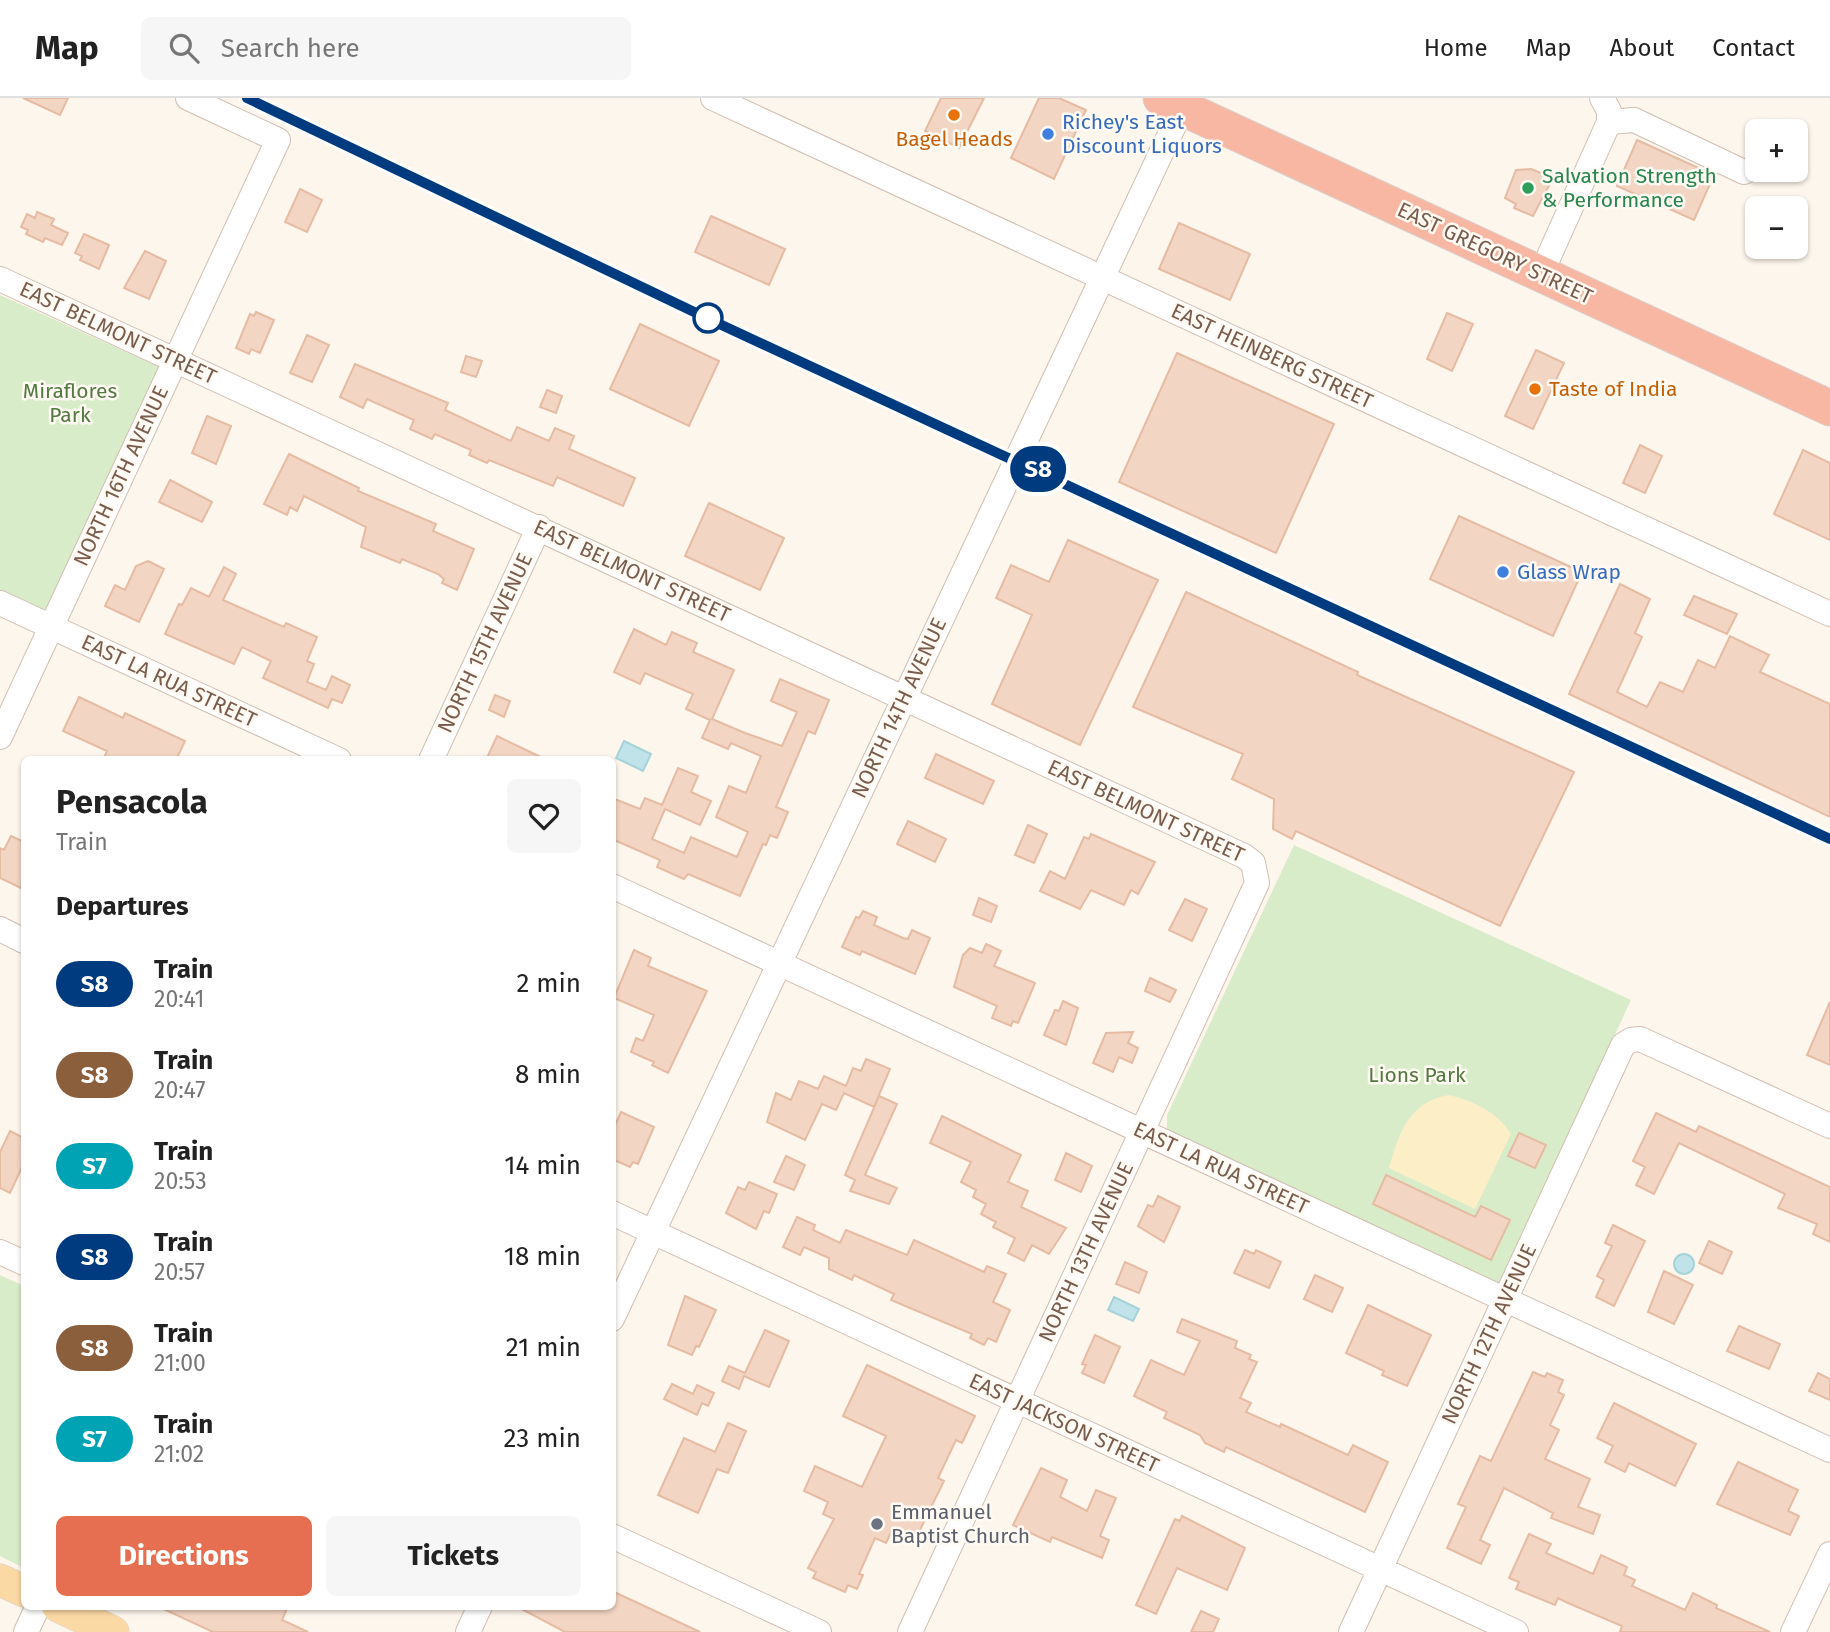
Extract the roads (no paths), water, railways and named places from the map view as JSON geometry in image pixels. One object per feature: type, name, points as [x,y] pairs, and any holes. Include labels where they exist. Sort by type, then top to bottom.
[{"type":"highway","name":"EAST GREGORY STREET","points":[[1177,102],[1830,408]]},
{"type":"main road","points":[[0,1580],[21,1590]]},
{"type":"main road","points":[[66,1610],[113,1632]]},
{"type":"street","name":"NORTH 16TH AVENUE","points":[[0,737],[278,140],[188,98]]},
{"type":"street","name":"EAST HEINBERG STREET","points":[[713,98],[1830,614]]},
{"type":"street","points":[[1541,274],[1609,122],[1609,111],[1602,98]]},
{"type":"street","name":"NORTH 14TH AVENUE","points":[[616,1311],[1102,277],[1177,102]]},
{"type":"street","points":[[1609,122],[1634,120],[1744,172]]},
{"type":"street","name":"EAST BELMONT STREET","points":[[0,279],[1244,856],[1253,863],[1257,872]]},
{"type":"street","name":"NORTH 15TH AVENUE","points":[[433,756],[539,527]]},
{"type":"street","name":"EAST LA RUA STREET","points":[[0,603],[330,756]]},
{"type":"street","name":"NORTH 13TH AVENUE","points":[[910,1632],[1257,883],[1257,872]]},
{"type":"street","name":"EAST LA RUA STREET","points":[[616,888],[1830,1450]]},
{"type":"street","points":[[0,929],[21,940]]},
{"type":"street","name":"NORTH 12TH AVENUE","points":[[1352,1632],[1623,1045],[1640,1039],[1830,1126]]},
{"type":"street","name":"EAST JACKSON STREET","points":[[616,1215],[1517,1632]]},
{"type":"street","points":[[0,1252],[21,1262]]},
{"type":"street","points":[[616,1538],[819,1632]]},
{"type":"street","points":[[1793,1632],[1830,1554]]},
{"type":"street","points":[[26,1632],[36,1610]]},
{"type":"street","points":[[468,1632],[478,1610]]},
{"type":"water","points":[[624,741],[651,754],[643,771],[616,758]]},
{"type":"water","points":[[1684,1254],[1691,1257],[1694,1264],[1691,1271],[1684,1274],[1677,1271],[1674,1264],[1677,1257]]},
{"type":"water","points":[[1114,1297],[1139,1309],[1133,1321],[1108,1310]]},
{"type":"railway","points":[[247,98],[713,321],[1830,839]]},
{"type":"train","name":"S8","points":[[247,98],[713,321],[1016,458],[1344,614],[1830,839]]},
{"type":"place","name":"Bagel Heads","points":[[954,115]]},
{"type":"place","name":"Richey's East Discount Liquors","points":[[1048,134]]},
{"type":"place","name":"Salvation Strength & Performance","points":[[1528,188]]},
{"type":"place","name":"Taste of India","points":[[1535,389]]},
{"type":"place","name":"Glass Wrap","points":[[1503,572]]},
{"type":"place","name":"Emmanuel Baptist Church","points":[[877,1524]]},
{"type":"park label","name":"Miraflores Park","points":[[70,403]]},
{"type":"park label","name":"Lions Park","points":[[1417,1075]]}]
